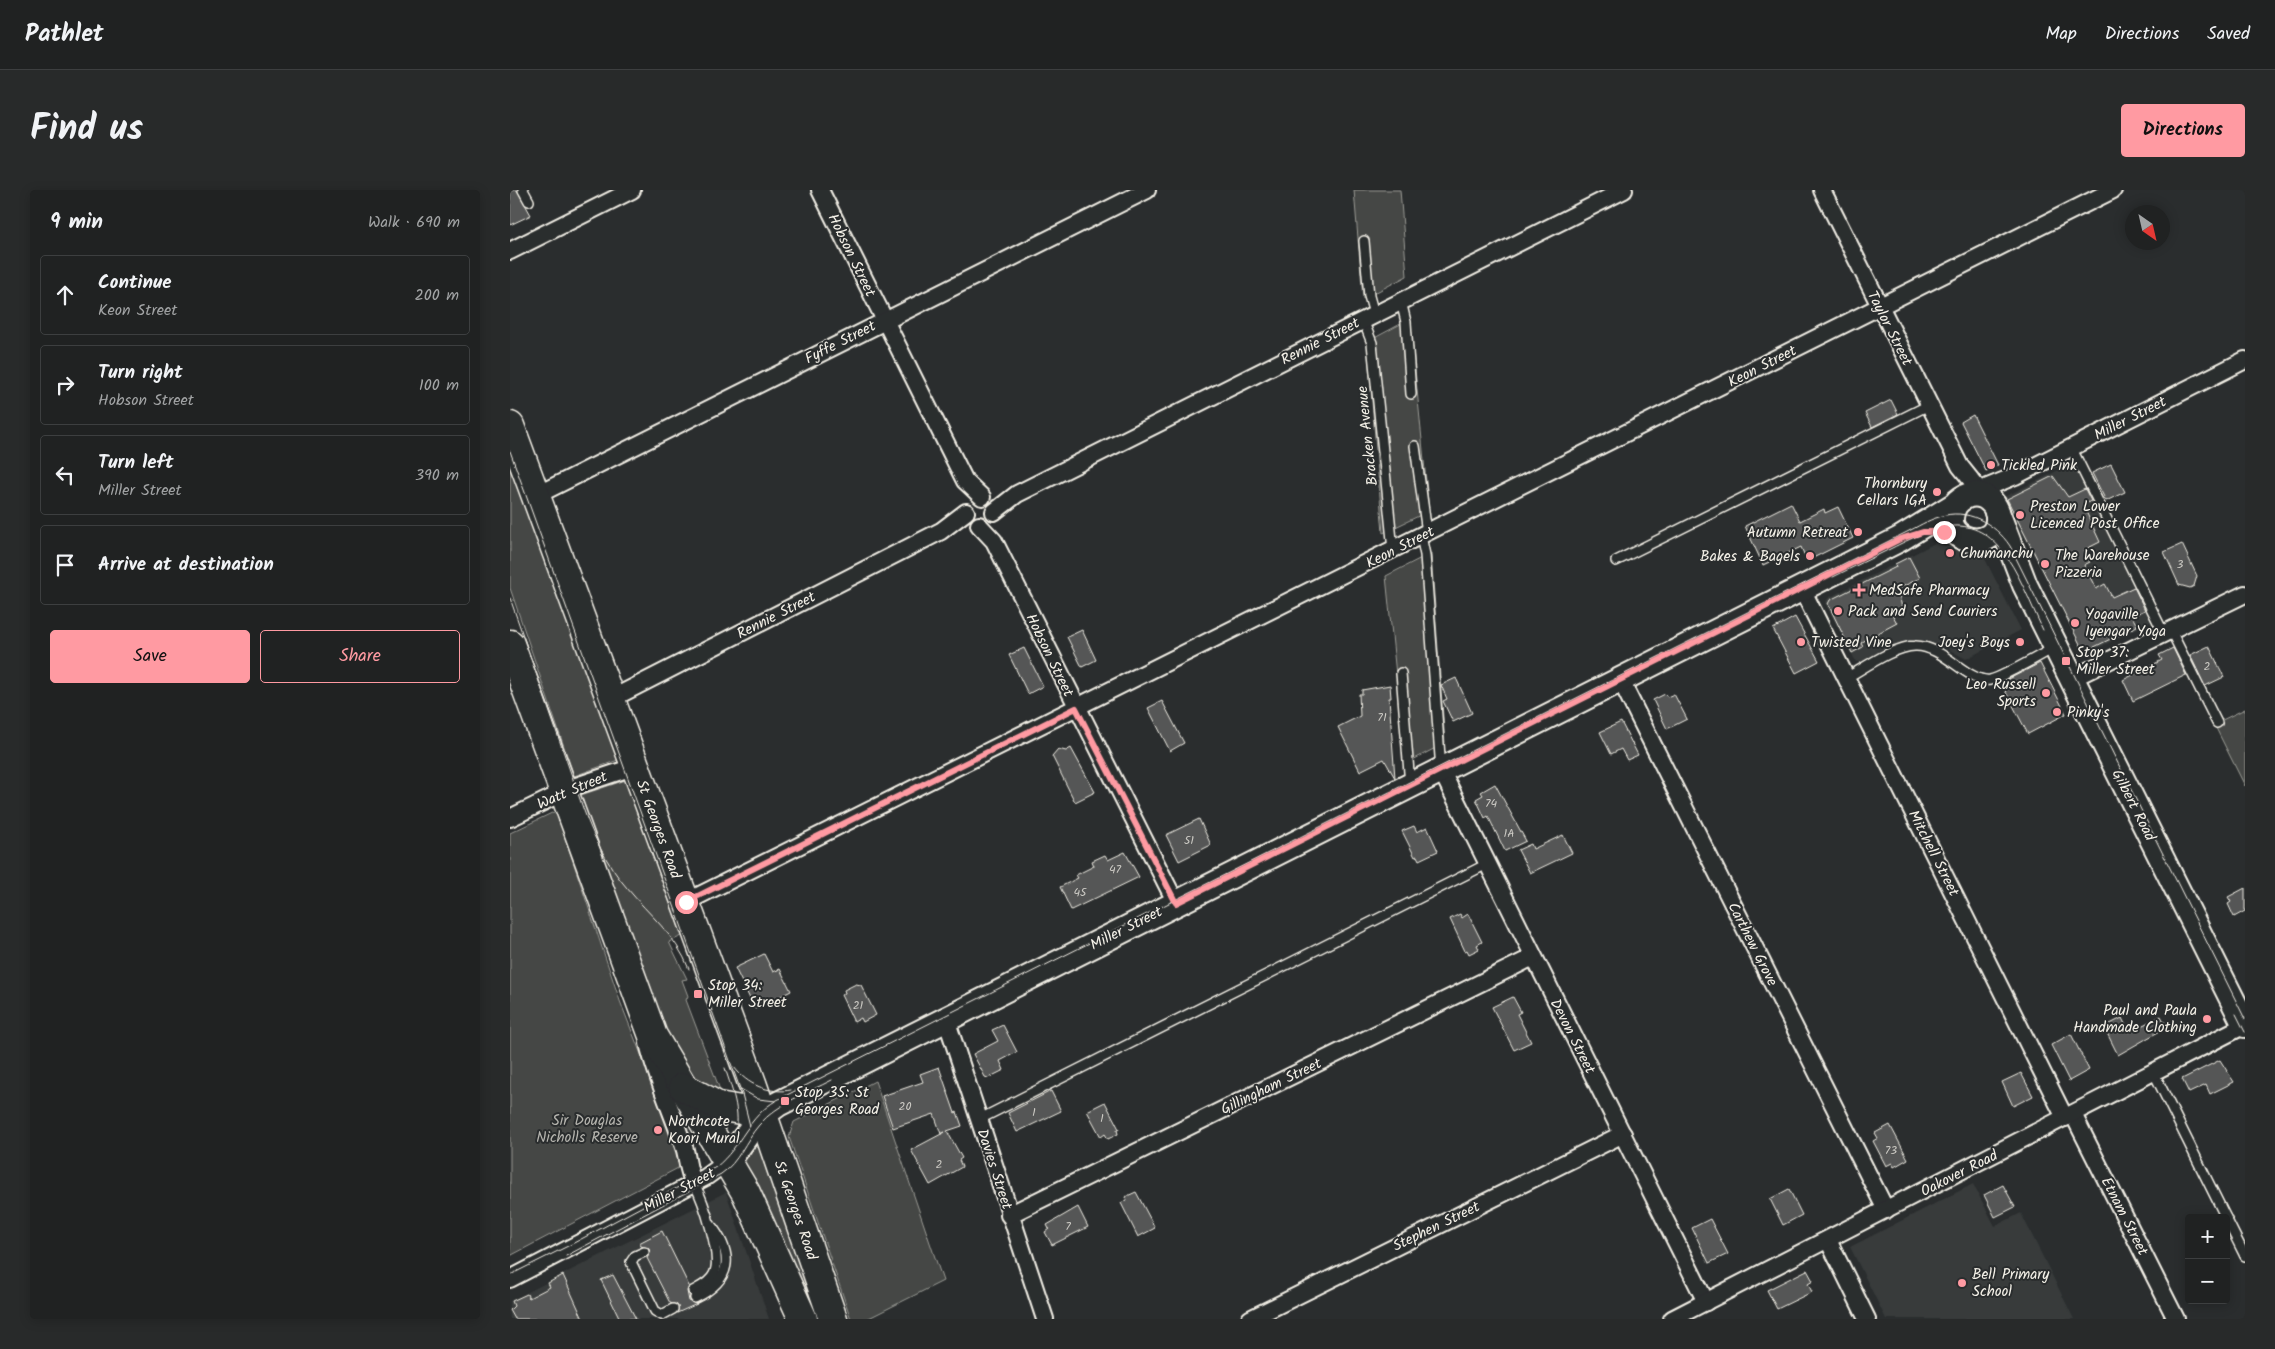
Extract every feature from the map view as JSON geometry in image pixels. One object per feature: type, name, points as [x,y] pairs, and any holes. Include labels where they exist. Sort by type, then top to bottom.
[{"type":"highway","name":"St Georges Road","points":[[510,426],[763,1114],[832,1319]]},
{"type":"highway","points":[[510,644],[637,998],[653,1036],[680,1086],[728,1161],[758,1216],[803,1319]]},
{"type":"highway","points":[[680,1086],[718,1106],[763,1114]]},
{"type":"street","points":[[510,251],[632,190]]},
{"type":"street","name":"Hobson Street","points":[[820,190],[1076,708],[1176,903]]},
{"type":"street","name":"Fyffe Street","points":[[535,496],[1147,190]]},
{"type":"street","name":"Rennie Street","points":[[611,699],[941,531],[1624,190]]},
{"type":"street","name":"Taylor Street","points":[[1822,190],[1960,466],[1963,488],[1977,503]]},
{"type":"street","name":"Keon Street","points":[[686,902],[2113,190]]},
{"type":"street","name":"Miller Street","points":[[1977,503],[1988,487],[2015,476],[2245,360]]},
{"type":"street","name":"Miller Street","points":[[510,1279],[718,1170],[728,1161],[763,1114],[778,1104],[1620,679],[1900,539],[1996,494],[2015,476]]},
{"type":"street","points":[[1977,503],[1996,526],[1990,535],[1981,540],[1964,539],[1956,533],[1951,522],[1977,503]]},
{"type":"street","name":"Gilbert Road","points":[[1977,503],[2024,583],[2245,1025]]},
{"type":"street","name":"Miller Street","points":[[1900,539],[1914,534],[1939,531],[1964,539]]},
{"type":"street","name":"Gilbert Road","points":[[1964,539],[1995,552],[2024,583]]},
{"type":"street","name":"Mitchell Street","points":[[1802,589],[2069,1116]]},
{"type":"street","points":[[2071,679],[2245,594]]},
{"type":"street","name":"Carthew Grove","points":[[1620,679],[1886,1210]]},
{"type":"street","name":"Watt Street","points":[[510,818],[563,792],[636,766]]},
{"type":"street","name":"Devon Street","points":[[1441,770],[1706,1302]]},
{"type":"street","name":"Gillingham Street","points":[[1009,1215],[1533,957]]},
{"type":"street","points":[[637,998],[656,1073],[685,1150],[688,1169],[694,1183]]},
{"type":"street","name":"Davies Street","points":[[946,1019],[1044,1319]]},
{"type":"street","name":"Oakover Road","points":[[1672,1319],[2245,1025]]},
{"type":"street","name":"Etnam Street","points":[[2069,1116],[2176,1319]]},
{"type":"street","name":"Stephen Street","points":[[1250,1319],[1622,1134]]},
{"type":"street","points":[[1828,1240],[1867,1319]]},
{"type":"lane","points":[[523,190],[529,201]]},
{"type":"lane","name":"Bracken Avenue","points":[[1364,241],[1369,317],[1393,550]]},
{"type":"lane","points":[[1401,301],[1406,322],[1411,394]]},
{"type":"lane","points":[[1616,561],[1929,405]]},
{"type":"lane","points":[[1415,446],[1424,535],[1441,770]]},
{"type":"lane","points":[[2071,448],[2217,722]]},
{"type":"lane","points":[[1846,678],[1889,655],[1914,646],[1926,647],[1937,652],[1978,679],[1991,680],[2056,648]]},
{"type":"lane","points":[[1401,673],[1410,785]]},
{"type":"lane","points":[[978,1120],[1487,864]]},
{"type":"lane","points":[[2154,1073],[2224,1214]]},
{"type":"lane","points":[[694,1183],[710,1224],[723,1243],[726,1257],[724,1272],[716,1286],[694,1295]]},
{"type":"lane","points":[[2230,1226],[2245,1256]]},
{"type":"lane","points":[[644,1252],[635,1256],[631,1262],[651,1303],[660,1315],[673,1309]]},
{"type":"shaded area","points":[[2073,463],[2152,621],[2085,655],[2004,497]]},
{"type":"shaded area","points":[[1935,543],[1984,557],[2021,630],[1966,659],[1944,647],[1922,640],[1906,642],[1869,661],[1856,662],[1825,603],[1828,598]]},
{"type":"shaded area","name":"Bell Primary School","points":[[1973,1184],[1995,1226],[2021,1213],[2074,1319],[1886,1319],[1850,1247]]},
{"type":"shaded area","points":[[726,1192],[769,1319],[510,1319],[510,1301]]},
{"type":"green space","points":[[1354,190],[1400,190],[1407,276],[1363,299]]},
{"type":"green space","points":[[1410,319],[1429,511],[1383,533],[1367,342]]},
{"type":"green space","points":[[510,458],[618,760],[574,776],[510,588]]},
{"type":"green space","points":[[1431,553],[1445,743],[1405,764],[1386,576]]},
{"type":"green space","points":[[2245,709],[2245,786],[2214,724]]},
{"type":"green space","points":[[626,780],[682,936],[669,942],[687,979],[682,980],[688,996],[686,1000],[720,1090],[719,1097],[698,1085],[677,1064],[575,797]]},
{"type":"green space","name":"Sir Douglas Nicholls Reserve","points":[[556,811],[620,1001],[680,1154],[680,1167],[510,1256],[510,833]]},
{"type":"green space","points":[[875,1081],[943,1281],[867,1319],[851,1319],[789,1137],[794,1122]]},
{"type":"green space","points":[[750,1144],[761,1149],[825,1319],[813,1319],[740,1165]]},
{"type":"building","points":[[510,190],[517,190],[531,215],[510,225]]},
{"type":"building","points":[[1891,400],[1898,414],[1872,427],[1865,413]]},
{"type":"building","points":[[1973,415],[1998,465],[1986,471],[1961,422]]},
{"type":"building","points":[[2111,464],[2125,492],[2106,501],[2092,473]]},
{"type":"building","points":[[2053,476],[2068,497],[2085,489],[2091,501],[2083,505],[2100,542],[2084,550],[2090,562],[2084,565],[2096,589],[2105,584],[2112,597],[2134,587],[2145,610],[2132,616],[2137,626],[2084,652],[2007,499]]},
{"type":"building","points":[[1791,503],[1800,521],[1824,509],[1825,513],[1838,507],[1853,538],[1807,561],[1801,547],[1763,565],[1745,526]]},
{"type":"building","points":[[2182,544],[2197,576],[2194,586],[2190,588],[2179,585],[2164,552]]},
{"type":"building","points":[[1909,557],[1920,578],[1898,589],[1902,608],[1892,614],[1897,623],[1861,643],[1863,647],[1852,653],[1828,604],[1830,600],[1896,567],[1895,564]]},
{"type":"building","points":[[1795,617],[1819,661],[1796,673],[1773,629]]},
{"type":"building","points":[[1082,630],[1096,660],[1082,667],[1067,637]]},
{"type":"building","points":[[2209,646],[2224,677],[2205,686],[2190,655]]},
{"type":"building","points":[[1024,648],[1043,686],[1028,694],[1009,655]]},
{"type":"building","points":[[2173,648],[2186,675],[2133,701],[2123,680],[2162,660],[2159,655]]},
{"type":"building","points":[[2040,663],[2066,714],[2028,734],[2001,683]]},
{"type":"building","points":[[1456,678],[1472,713],[1453,722],[1443,701],[1447,699],[1441,685]]},
{"type":"building","points":[[1390,685],[1391,698],[1389,698],[1395,778],[1384,759],[1360,771],[1338,727],[1360,716],[1359,694],[1362,694],[1362,690]]},
{"type":"building","points":[[1665,694],[1667,697],[1674,694],[1687,719],[1667,729],[1653,700]]},
{"type":"building","points":[[1162,701],[1184,743],[1170,751],[1148,708]]},
{"type":"building","points":[[1621,722],[1638,755],[1627,760],[1621,749],[1611,754],[1600,732]]},
{"type":"building","points":[[1071,748],[1095,792],[1075,802],[1052,756],[1058,749],[1066,751]]},
{"type":"building","points":[[1495,784],[1526,841],[1505,851],[1488,816],[1485,818],[1476,799],[1483,795],[1481,792]]},
{"type":"building","points":[[1199,819],[1211,845],[1179,861],[1166,835]]},
{"type":"building","points":[[1414,826],[1417,832],[1427,827],[1438,851],[1419,860],[1417,856],[1415,857],[1402,831]]},
{"type":"building","points":[[1563,835],[1572,853],[1530,873],[1518,850],[1531,844],[1533,849]]},
{"type":"building","points":[[1125,852],[1139,877],[1071,910],[1060,887],[1078,878],[1076,875],[1094,866],[1092,861],[1105,855],[1108,860]]},
{"type":"building","points":[[2245,888],[2245,911],[2234,917],[2228,904],[2231,902],[2228,897]]},
{"type":"building","points":[[1460,914],[1462,918],[1468,914],[1482,942],[1477,945],[1479,949],[1469,954],[1467,950],[1465,951],[1450,919]]},
{"type":"building","points":[[764,954],[773,972],[780,969],[791,991],[755,1009],[735,968]]},
{"type":"building","points":[[856,984],[861,985],[876,1015],[863,1022],[861,1018],[854,1022],[841,995],[845,993],[844,990]]},
{"type":"building","points":[[1513,997],[1521,1012],[1517,1014],[1531,1042],[1514,1050],[1492,1007]]},
{"type":"building","points":[[2161,1016],[2167,1027],[2118,1055],[2104,1027],[2122,1018],[2129,1032]]},
{"type":"building","points":[[1003,1025],[1017,1052],[1000,1061],[1004,1070],[988,1078],[985,1077],[973,1054],[998,1041],[992,1030]]},
{"type":"building","points":[[2071,1034],[2089,1070],[2069,1081],[2051,1045]]},
{"type":"building","points":[[2220,1060],[2234,1082],[2210,1094],[2206,1085],[2189,1093],[2182,1079]]},
{"type":"building","points":[[939,1067],[955,1113],[957,1112],[962,1126],[947,1131],[962,1158],[959,1160],[962,1167],[930,1185],[911,1150],[945,1132],[941,1134],[934,1114],[893,1128],[882,1096],[923,1082],[920,1074]]},
{"type":"building","points":[[2021,1073],[2033,1096],[2013,1106],[2002,1082]]},
{"type":"building","points":[[1051,1091],[1061,1111],[1017,1132],[1008,1113]]},
{"type":"building","points":[[1105,1102],[1119,1129],[1117,1130],[1118,1134],[1108,1139],[1105,1134],[1101,1137],[1087,1111]]},
{"type":"building","points":[[1890,1125],[1908,1159],[1894,1167],[1892,1163],[1886,1166],[1873,1141],[1878,1138],[1875,1133]]},
{"type":"building","points":[[2003,1185],[2015,1207],[1995,1217],[1984,1195]]},
{"type":"building","points":[[1789,1189],[1802,1215],[1783,1225],[1770,1199]]},
{"type":"building","points":[[1136,1192],[1155,1228],[1138,1237],[1121,1203],[1126,1200],[1125,1197]]},
{"type":"building","points":[[1078,1207],[1088,1227],[1052,1245],[1045,1232],[1049,1229],[1047,1225]]},
{"type":"building","points":[[1710,1219],[1728,1254],[1709,1263],[1692,1228]]},
{"type":"building","points":[[662,1231],[689,1286],[687,1291],[689,1301],[697,1304],[677,1313],[678,1306],[670,1303],[647,1258],[650,1253],[649,1249],[641,1246],[639,1243]]},
{"type":"building","points":[[1807,1270],[1813,1281],[1808,1284],[1812,1292],[1777,1309],[1767,1290]]},
{"type":"building","points":[[563,1275],[583,1319],[515,1319],[510,1310],[514,1306],[512,1301],[527,1294],[529,1298],[550,1287],[548,1283]]},
{"type":"building","points":[[613,1275],[636,1319],[620,1319],[601,1280]]},
{"type":"tram line","points":[[510,451],[742,1094],[750,1126]]},
{"type":"tram line","points":[[510,1275],[716,1167],[725,1159],[758,1115],[777,1100],[1923,524],[1949,514],[1959,514],[1979,519],[1996,530],[2010,546],[2245,1019]]},
{"type":"tram line","points":[[1833,577],[1906,541],[1933,530],[1961,526],[1974,529],[1987,536],[2007,557],[2019,577],[2043,630]]},
{"type":"tram line","points":[[510,598],[583,808],[596,840],[620,879],[677,946],[689,969]]},
{"type":"tram line","points":[[2236,1014],[2245,1032]]},
{"type":"tram line","points":[[734,1067],[745,1079],[759,1087],[775,1091],[791,1090]]},
{"type":"tram line","points":[[725,1068],[734,1096],[737,1114],[736,1133],[733,1143]]},
{"type":"tram line","points":[[566,1256],[721,1174],[733,1164],[754,1131],[767,1117],[793,1099],[832,1080]]},
{"type":"tram line","points":[[739,1088],[758,1099],[776,1101]]},
{"type":"place","name":"Tickled Pink","points":[[1991,465]]},
{"type":"place","name":"Thornbury Cellars IGA","points":[[1937,492]]},
{"type":"place","name":"Preston Lower Licenced Post Office","points":[[2020,515]]},
{"type":"place","name":"Autumn Retreat","points":[[1858,532]]},
{"type":"place","name":"Chumanchu","points":[[1950,553]]},
{"type":"place","name":"Bakes & Bagels","points":[[1810,556]]},
{"type":"place","name":"The Warehouse Pizzeria","points":[[2045,564]]},
{"type":"place","name":"MedSafe Pharmacy","points":[[1859,590]]},
{"type":"place","name":"Pack and Send Couriers","points":[[1838,611]]},
{"type":"place","name":"Yogaville Iyengar Yoga","points":[[2075,623]]},
{"type":"place","name":"Twisted Vine","points":[[1801,642]]},
{"type":"place","name":"Joey's Boys","points":[[2020,642]]},
{"type":"place","name":"Stop 37: Miller Street","points":[[2066,661]]},
{"type":"place","name":"Leo Russell Sports","points":[[2046,693]]},
{"type":"place","name":"Pinky's","points":[[2057,712]]},
{"type":"place","name":"Stop 34: Miller Street","points":[[698,994]]},
{"type":"place","name":"Paul and Paula Handmade Clothing","points":[[2207,1019]]},
{"type":"place","name":"Stop 35: St Georges Road","points":[[785,1101]]},
{"type":"place","name":"Northcote Koori Mural","points":[[658,1130]]},
{"type":"place","name":"Bell Primary School","points":[[1962,1283]]},
{"type":"route","points":[[686,902],[1076,708],[1176,903],[1900,539],[1923,532],[1944,532]]}]
